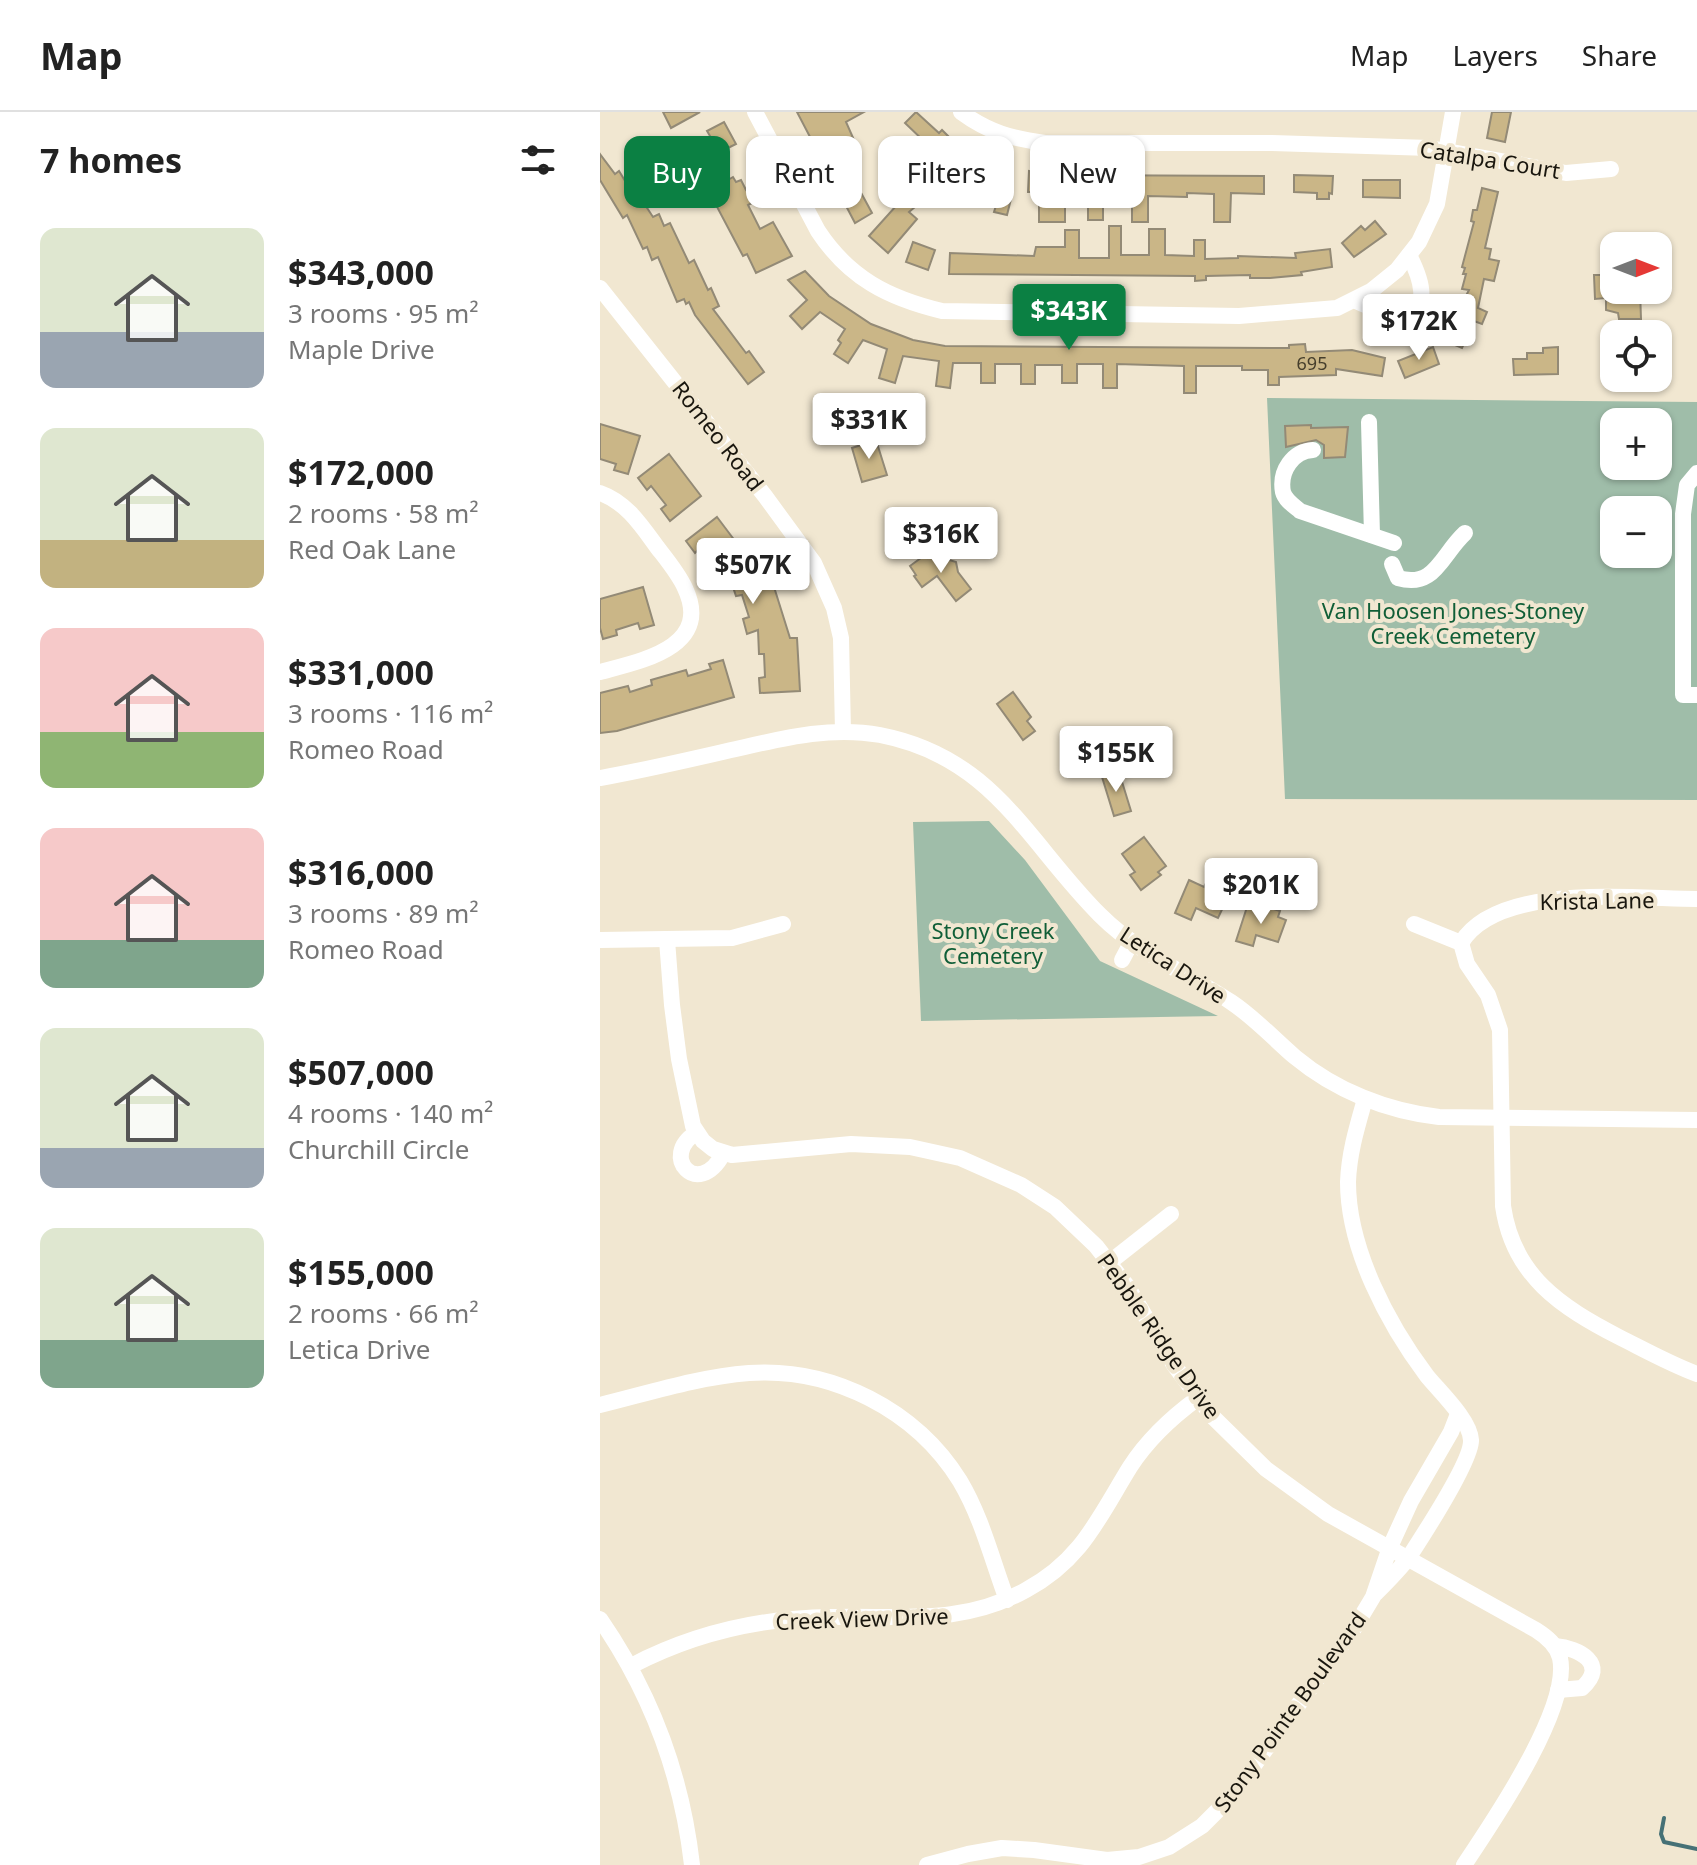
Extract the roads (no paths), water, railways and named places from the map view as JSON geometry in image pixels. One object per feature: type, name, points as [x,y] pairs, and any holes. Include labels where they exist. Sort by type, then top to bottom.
[{"type":"street","points":[[755,112],[830,250],[849,270],[874,286],[917,305],[958,311],[1239,316],[1337,308],[1371,291],[1397,270],[1419,242],[1437,204],[1453,112]]},
{"type":"street","name":"Catalpa Court","points":[[961,112],[989,130],[1014,139],[1045,143],[1272,143],[1430,148],[1566,173],[1611,169]]},
{"type":"street","points":[[1354,300],[1377,311],[1401,315],[1413,311],[1422,301],[1423,289],[1409,255]]},
{"type":"street","name":"Romeo Road","points":[[600,288],[751,478],[814,563],[834,608],[841,638],[843,732]]},
{"type":"street","points":[[1369,422],[1372,535]]},
{"type":"street","points":[[1313,450],[1304,450],[1292,456],[1285,472],[1283,492],[1289,502],[1300,511],[1394,543]]},
{"type":"street","points":[[1697,473],[1687,485],[1683,514],[1683,695],[1697,695]]},
{"type":"street","points":[[600,493],[615,500],[638,522],[680,579],[690,607],[686,632],[678,642],[658,655],[600,672]]},
{"type":"street","points":[[1392,564],[1398,578],[1411,582],[1425,579],[1450,546],[1465,533]]},
{"type":"street","name":"Letica Drive","points":[[600,778],[795,736],[843,732],[880,735],[913,745],[942,757],[977,778],[1010,808],[1080,893],[1131,943],[1230,1002],[1299,1060],[1327,1080],[1365,1099],[1425,1115],[1697,1120]]},
{"type":"street","name":"Krista Lane","points":[[1461,943],[1473,928],[1489,918],[1534,901],[1565,898],[1697,899]]},
{"type":"street","points":[[600,940],[732,938],[783,924]]},
{"type":"street","points":[[1414,924],[1461,943],[1467,964],[1488,995],[1500,1030],[1505,1217],[1518,1253],[1533,1276],[1569,1310],[1643,1350],[1697,1374]]},
{"type":"street","points":[[667,940],[679,1059],[693,1126],[703,1141],[723,1154]]},
{"type":"street","points":[[1122,960],[1131,943]]},
{"type":"street","name":"Stony Pointe Boulevard","points":[[927,1865],[1002,1848],[1139,1861],[1190,1836],[1216,1814],[1332,1660],[1373,1597],[1408,1558],[1468,1458],[1471,1437],[1467,1425],[1392,1324],[1373,1284],[1355,1228],[1349,1169],[1365,1099]]},
{"type":"street","name":"Pebble Ridge Drive","points":[[696,1133],[687,1139],[680,1153],[681,1161],[690,1171],[705,1175],[723,1154],[878,1144],[960,1158],[1000,1174],[1046,1201],[1081,1230],[1110,1262],[1174,1365],[1228,1434],[1286,1486],[1328,1514],[1536,1630],[1555,1646],[1585,1655],[1590,1661],[1590,1680],[1582,1688],[1558,1690]]},
{"type":"street","points":[[1110,1262],[1171,1214]]},
{"type":"street","points":[[600,1405],[711,1378],[750,1373],[810,1377],[864,1395],[914,1429],[961,1482],[979,1520],[1007,1600]]},
{"type":"street","name":"Creek View Drive","points":[[631,1666],[669,1648],[747,1625],[831,1617],[944,1617],[1007,1600],[1054,1572],[1081,1547],[1149,1442],[1169,1420],[1198,1398]]},
{"type":"street","name":"Stony Pointe Boulevard","points":[[1373,1597],[1390,1547],[1411,1501],[1458,1414]]},
{"type":"street","points":[[600,1619],[631,1666],[652,1712],[676,1780],[692,1865]]},
{"type":"street","points":[[1464,1865],[1514,1789],[1558,1690],[1561,1670],[1555,1646]]},
{"type":"waterway","points":[[1664,1818],[1661,1834],[1664,1842],[1697,1849]]},
{"type":"park label","name":"Van Hoosen Jones-Stoney Creek Cemetery","points":[[1453,624]]},
{"type":"park label","name":"Stony Creek Cemetery","points":[[993,944]]}]
